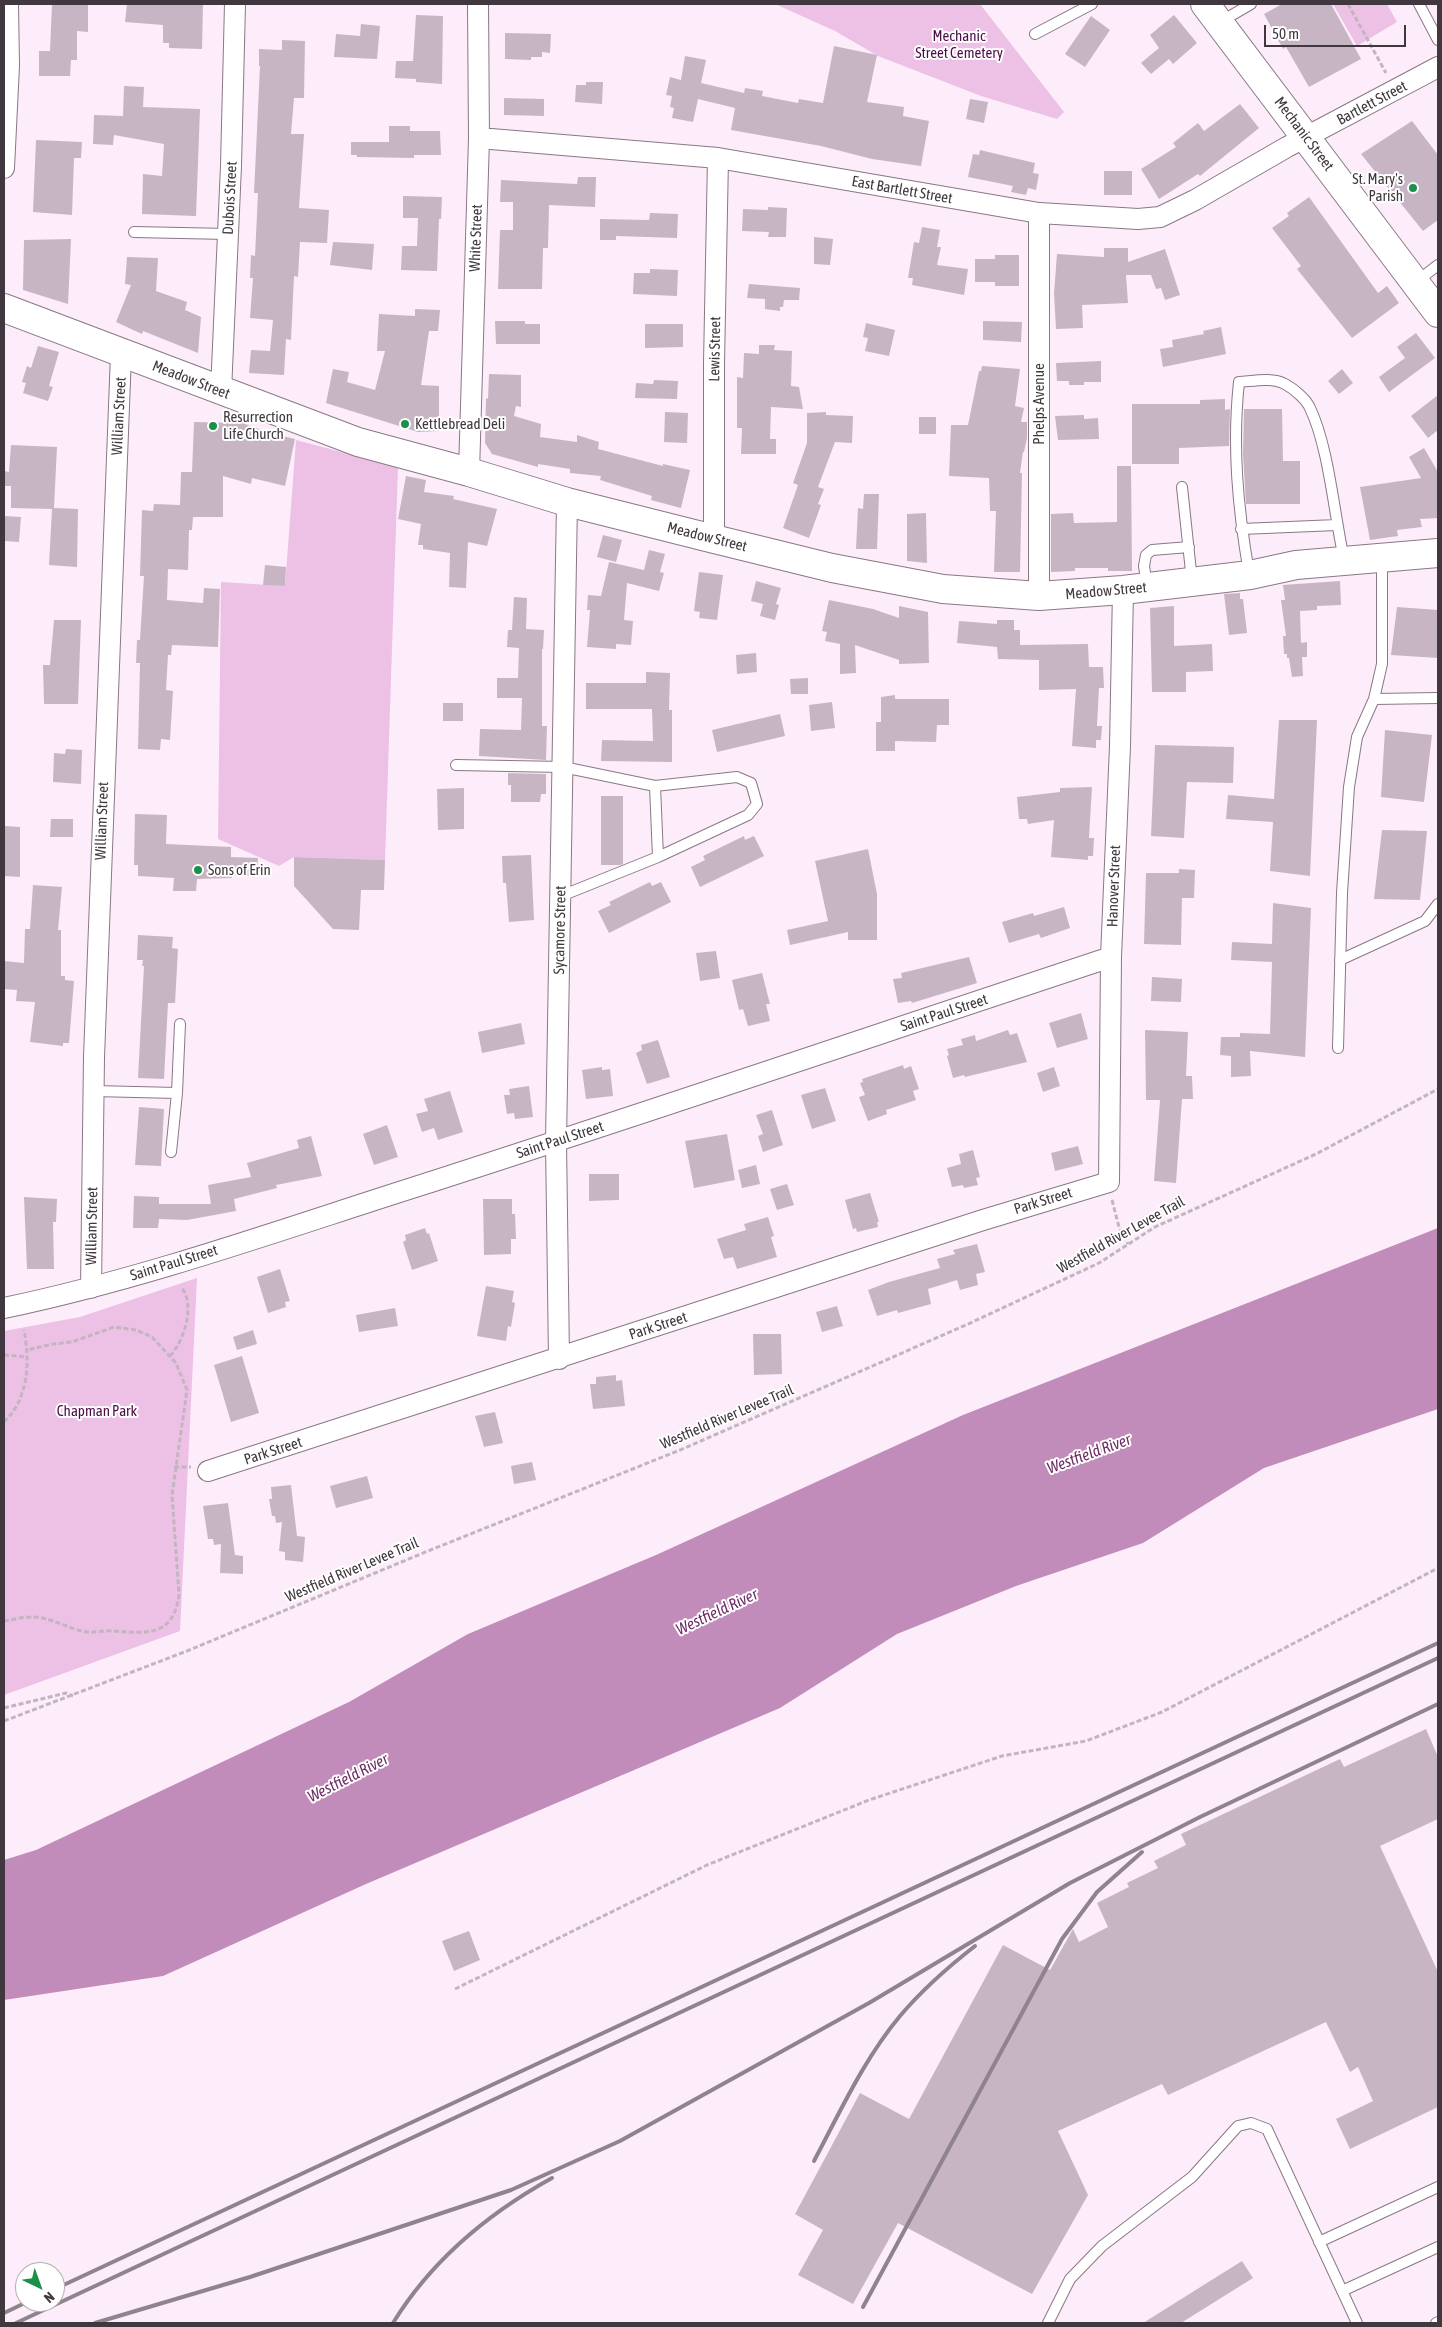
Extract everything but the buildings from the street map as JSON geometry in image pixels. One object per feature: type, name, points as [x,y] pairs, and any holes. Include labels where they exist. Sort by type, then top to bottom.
[{"type":"street","points":[[4,168],[9,66],[8,4]]},
{"type":"street","name":"Dubois Street","points":[[221,391],[228,234],[234,4]]},
{"type":"street","name":"White Street","points":[[469,472],[479,138],[478,4]]},
{"type":"street","name":"Mechanic Street","points":[[1212,13],[1438,313]]},
{"type":"street","name":"Bartlett Street","points":[[1306,137],[1438,67]]},
{"type":"street","name":"East Bartlett Street","points":[[479,138],[718,158],[1039,213],[1138,219],[1160,217],[1195,200],[1306,137]]},
{"type":"street","name":"Lewis Street","points":[[714,539],[714,364],[718,158]]},
{"type":"street","name":"Phelps Avenue","points":[[1039,213],[1039,596]]},
{"type":"street","name":"Meadow Street","points":[[4,308],[121,354],[358,442],[469,472],[567,502],[714,539],[832,568],[943,589],[1039,596],[1135,589],[1250,575],[1296,565],[1382,556],[1438,553]]},
{"type":"street","name":"William Street","points":[[91,1288],[94,1090],[110,604],[121,354]]},
{"type":"street","name":"Sycamore Street","points":[[559,1359],[556,1141],[567,502]]},
{"type":"street","name":"Hanover Street","points":[[1109,1182],[1111,957],[1120,746],[1135,589]]},
{"type":"street","name":"Saint Paul Street","points":[[4,1308],[91,1288],[194,1258],[556,1141],[1111,957]]},
{"type":"street","name":"Park Street","points":[[208,1471],[559,1359],[983,1220],[1109,1182]]},
{"type":"lane","points":[[1035,34],[1092,4]]},
{"type":"lane","points":[[1212,13],[1251,4]]},
{"type":"lane","points":[[1419,4],[1438,40]]},
{"type":"lane","points":[[134,232],[228,234]]},
{"type":"lane","points":[[1415,283],[1438,265]]},
{"type":"lane","points":[[1250,575],[1241,529],[1238,501],[1236,415],[1239,382],[1270,380],[1284,384],[1299,395],[1310,407],[1322,449],[1344,560]]},
{"type":"lane","points":[[1182,487],[1192,582]]},
{"type":"lane","points":[[1241,529],[1337,525]]},
{"type":"lane","points":[[1135,589],[1144,566],[1146,554],[1152,550],[1189,547]]},
{"type":"lane","points":[[1338,1048],[1342,893],[1349,787],[1356,737],[1374,699],[1382,664],[1382,556]]},
{"type":"lane","points":[[1374,699],[1438,698]]},
{"type":"lane","points":[[456,765],[563,767],[656,786],[737,777],[750,782],[756,804],[748,815],[658,857],[561,896]]},
{"type":"lane","points":[[656,786],[658,857]]},
{"type":"lane","points":[[1340,960],[1425,921],[1438,904]]},
{"type":"lane","points":[[172,1152],[180,1024]]},
{"type":"lane","points":[[94,1090],[177,1093]]},
{"type":"lane","points":[[1048,2323],[1070,2279],[1102,2246],[1192,2177],[1238,2126],[1251,2123],[1267,2129],[1357,2323]]},
{"type":"lane","points":[[1319,2242],[1438,2188]]},
{"type":"lane","points":[[1342,2291],[1438,2247]]},
{"type":"path","points":[[1348,4],[1387,75]]},
{"type":"path","name":"Westfield River Levee Trail","points":[[4,1721],[74,1696],[685,1448],[966,1325],[1099,1263],[1180,1214],[1316,1154],[1438,1089]]},
{"type":"path","points":[[1109,1182],[1113,1209],[1119,1227],[1128,1244]]},
{"type":"path","points":[[170,1356],[178,1348],[186,1327],[188,1306],[186,1292],[181,1287]]},
{"type":"path","points":[[4,1622],[31,1616],[43,1618],[84,1632],[111,1631],[136,1633],[162,1628],[172,1619],[179,1595],[172,1495],[187,1390],[176,1363],[152,1337],[136,1330],[114,1327],[72,1342],[28,1350]]},
{"type":"path","points":[[4,1422],[16,1409],[21,1396],[28,1357],[24,1330]]},
{"type":"path","points":[[4,1355],[28,1357]]},
{"type":"path","points":[[455,1989],[707,1865],[869,1800],[1002,1756],[1086,1741],[1162,1712],[1438,1568]]},
{"type":"path","points":[[4,1708],[66,1693],[74,1696]]},
{"type":"green space","name":"Mechanic Street Cemetery","points":[[775,4],[980,4],[1064,112],[1057,119],[981,96],[878,56],[835,31]]},
{"type":"green space","points":[[1333,4],[1387,4],[1397,22],[1357,46]]},
{"type":"green space","points":[[296,440],[398,467],[385,860],[294,857],[279,866],[218,839],[221,582],[285,586]]},
{"type":"green space","name":"Chapman Park","points":[[197,1278],[180,1631],[4,1695],[4,1331],[80,1317]]},
{"type":"water","name":"Westfield River","points":[[1438,1228],[1438,1409],[1264,1468],[1143,1543],[1016,1586],[897,1634],[780,1708],[366,1884],[163,1976],[4,2000],[4,1860],[36,1850],[349,1702],[468,1634],[656,1555],[963,1415]]},
{"type":"railway","points":[[65,2284],[1438,1643]]},
{"type":"railway","points":[[16,2323],[1438,1658]]},
{"type":"railway","points":[[95,2323],[250,2277],[511,2190],[620,2141],[869,2003],[1070,1883],[1200,1817],[1438,1704]]},
{"type":"railway","points":[[863,2307],[1062,1939],[1097,1892],[1142,1852]]},
{"type":"railway","points":[[814,2161],[853,2086],[887,2033],[908,2006],[926,1988],[975,1946]]},
{"type":"railway","points":[[393,2323],[425,2279],[463,2240],[506,2207],[552,2178]]},
{"type":"railway","points":[[4,2313],[15,2308]]},
{"type":"place","name":"St. Mary's Parish","points":[[1413,188]]},
{"type":"place","name":"Kettlebread Deli","points":[[405,424]]},
{"type":"place","name":"Resurrection Life Church","points":[[213,426]]},
{"type":"place","name":"Sons of Erin","points":[[198,870]]}]
